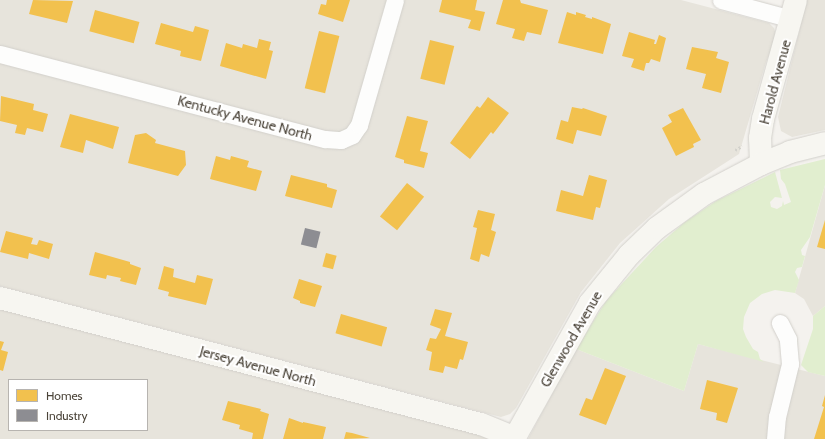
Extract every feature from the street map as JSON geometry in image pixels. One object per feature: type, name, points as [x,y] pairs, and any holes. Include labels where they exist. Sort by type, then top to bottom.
[{"type":"street","name":"Kentucky Avenue North","points":[[0,54],[325,139],[341,140],[352,135],[359,125],[395,0]]},
{"type":"street","points":[[721,0],[794,9]]},
{"type":"street","name":"Harold Avenue","points":[[761,164],[760,138],[763,118],[794,9]]},
{"type":"street","name":"Glenwood Avenue","points":[[515,438],[578,322],[601,286],[623,261],[657,228],[692,201],[761,164],[790,152],[825,143]]},
{"type":"street","name":"Jersey Avenue North","points":[[0,298],[481,424],[515,438]]},
{"type":"street","points":[[775,439],[777,417],[790,364],[788,339],[780,323]]},
{"type":"shaded area","points":[[0,0],[681,0],[769,23],[774,28],[776,35],[766,62],[739,154],[669,199],[620,243],[581,292],[516,408],[510,414],[501,417],[0,286]]},
{"type":"shaded area","points":[[807,0],[825,0],[825,130],[792,137],[781,131],[778,117]]},
{"type":"shaded area","points":[[825,185],[825,306],[813,316],[804,299],[795,293]]},
{"type":"shaded area","points":[[0,308],[481,435],[488,439],[0,439]]},
{"type":"shaded area","points":[[698,344],[825,376],[825,439],[528,439],[576,349],[684,391]]},
{"type":"green space","points":[[825,159],[825,185],[810,237],[801,250],[802,255],[805,256],[802,267],[797,268],[795,272],[799,280],[795,293],[775,290],[762,294],[750,303],[744,317],[743,329],[746,337],[753,349],[758,352],[760,359],[764,362],[698,344],[684,391],[576,349],[606,301],[656,247],[685,222],[716,201],[775,172],[782,198],[775,197],[770,202],[771,207],[777,209],[782,206],[783,201],[784,205],[791,202],[785,184],[781,179],[780,170]]},
{"type":"green space","points":[[825,306],[825,376],[808,372],[801,365],[813,329],[813,316]]},
{"type":"building: Homes","points":[[33,0],[73,1],[67,23],[29,14]]},
{"type":"building: Homes","points":[[327,0],[350,0],[343,22],[318,14],[321,4],[326,5]]},
{"type":"building: Homes","points":[[442,0],[477,0],[475,10],[485,12],[480,31],[468,28],[471,20],[439,12]]},
{"type":"building: Homes","points":[[503,0],[520,0],[521,3],[548,10],[541,35],[527,32],[524,41],[512,38],[515,29],[496,24]]},
{"type":"building: Homes","points":[[95,10],[139,22],[134,43],[89,31]]},
{"type":"building: Homes","points":[[567,12],[576,15],[576,12],[586,15],[585,17],[592,19],[592,17],[611,24],[603,54],[558,43]]},
{"type":"building: Homes","points":[[161,23],[193,32],[195,26],[209,30],[201,61],[180,56],[181,51],[155,44]]},
{"type":"building: Homes","points":[[319,31],[339,36],[325,93],[305,88]]},
{"type":"building: Homes","points":[[629,32],[655,40],[654,44],[656,44],[659,35],[666,38],[660,62],[651,59],[649,63],[646,63],[644,71],[631,67],[634,59],[622,56]]},
{"type":"building: Homes","points":[[259,39],[271,42],[269,50],[273,51],[266,79],[220,66],[226,43],[242,48],[243,44],[257,48]]},
{"type":"building: Homes","points":[[430,40],[454,46],[445,85],[420,79]]},
{"type":"building: Homes","points":[[692,47],[718,52],[716,58],[729,62],[721,93],[702,88],[706,74],[686,69]]},
{"type":"building: Homes","points":[[1,96],[34,104],[33,110],[48,114],[43,132],[27,128],[25,135],[15,133],[17,125],[0,121]]},
{"type":"building: Homes","points":[[488,97],[509,113],[493,134],[491,132],[470,159],[450,143],[477,106],[480,108]]},
{"type":"building: Homes","points":[[572,107],[583,108],[607,116],[601,136],[577,130],[573,144],[556,139],[561,120],[568,122]]},
{"type":"building: Homes","points":[[683,108],[701,140],[693,144],[694,147],[676,156],[662,128],[672,122],[668,115]]},
{"type":"building: Homes","points":[[70,114],[119,127],[113,149],[86,140],[83,153],[60,147]]},
{"type":"building: Homes","points":[[407,116],[428,121],[420,151],[428,153],[424,168],[404,163],[404,160],[395,157]]},
{"type":"building: Homes","points":[[146,133],[156,140],[155,143],[185,151],[186,165],[178,176],[128,163],[135,135]]},
{"type":"building: Homes","points":[[216,156],[230,160],[231,156],[249,161],[247,167],[262,171],[256,191],[210,179]]},
{"type":"building: Homes","points":[[291,175],[327,184],[327,187],[337,190],[332,208],[285,196]]},
{"type":"building: Homes","points":[[589,175],[607,180],[600,208],[596,207],[593,220],[556,211],[561,190],[583,196]]},
{"type":"building: Homes","points":[[407,183],[424,197],[397,230],[380,216]]},
{"type":"building: Homes","points":[[478,210],[495,214],[491,230],[496,232],[489,257],[481,254],[479,262],[470,259],[477,228],[473,227]]},
{"type":"building: Homes","points":[[825,220],[825,249],[817,247]]},
{"type":"building: Homes","points":[[6,231],[33,238],[31,244],[37,245],[39,240],[53,244],[49,259],[29,253],[28,259],[0,252]]},
{"type":"building: Homes","points":[[95,252],[130,262],[130,264],[141,268],[136,285],[120,281],[121,278],[107,275],[106,279],[89,275]]},
{"type":"building: Homes","points":[[326,253],[337,256],[333,269],[322,267]]},
{"type":"building: Homes","points":[[164,266],[174,269],[173,277],[195,283],[197,275],[213,279],[206,305],[168,296],[169,292],[158,289]]},
{"type":"building: Homes","points":[[299,279],[322,286],[315,307],[300,303],[300,301],[293,298]]},
{"type":"building: Homes","points":[[435,309],[452,313],[445,336],[468,342],[463,360],[460,359],[457,369],[445,366],[443,373],[429,370],[432,352],[426,350],[430,338],[436,339],[441,329],[430,325]]},
{"type":"building: Homes","points":[[341,314],[387,327],[382,346],[335,333]]},
{"type":"building: Homes","points":[[0,341],[4,342],[1,350],[8,352],[3,371],[0,370]]},
{"type":"building: Homes","points":[[605,368],[626,376],[606,425],[579,415],[586,398],[592,400]]},
{"type":"building: Homes","points":[[707,380],[738,388],[727,423],[716,420],[717,413],[700,409]]},
{"type":"building: Homes","points":[[825,395],[825,439],[814,439],[824,407],[822,406]]},
{"type":"building: Homes","points":[[228,401],[261,409],[260,411],[269,414],[263,439],[252,439],[253,433],[239,429],[240,425],[222,420]]},
{"type":"building: Homes","points":[[289,418],[303,423],[326,427],[323,439],[283,439]]},
{"type":"building: Homes","points":[[346,432],[352,433],[370,438],[344,439]]},
{"type":"building: Industry","points":[[305,228],[321,232],[316,248],[301,244]]}]
